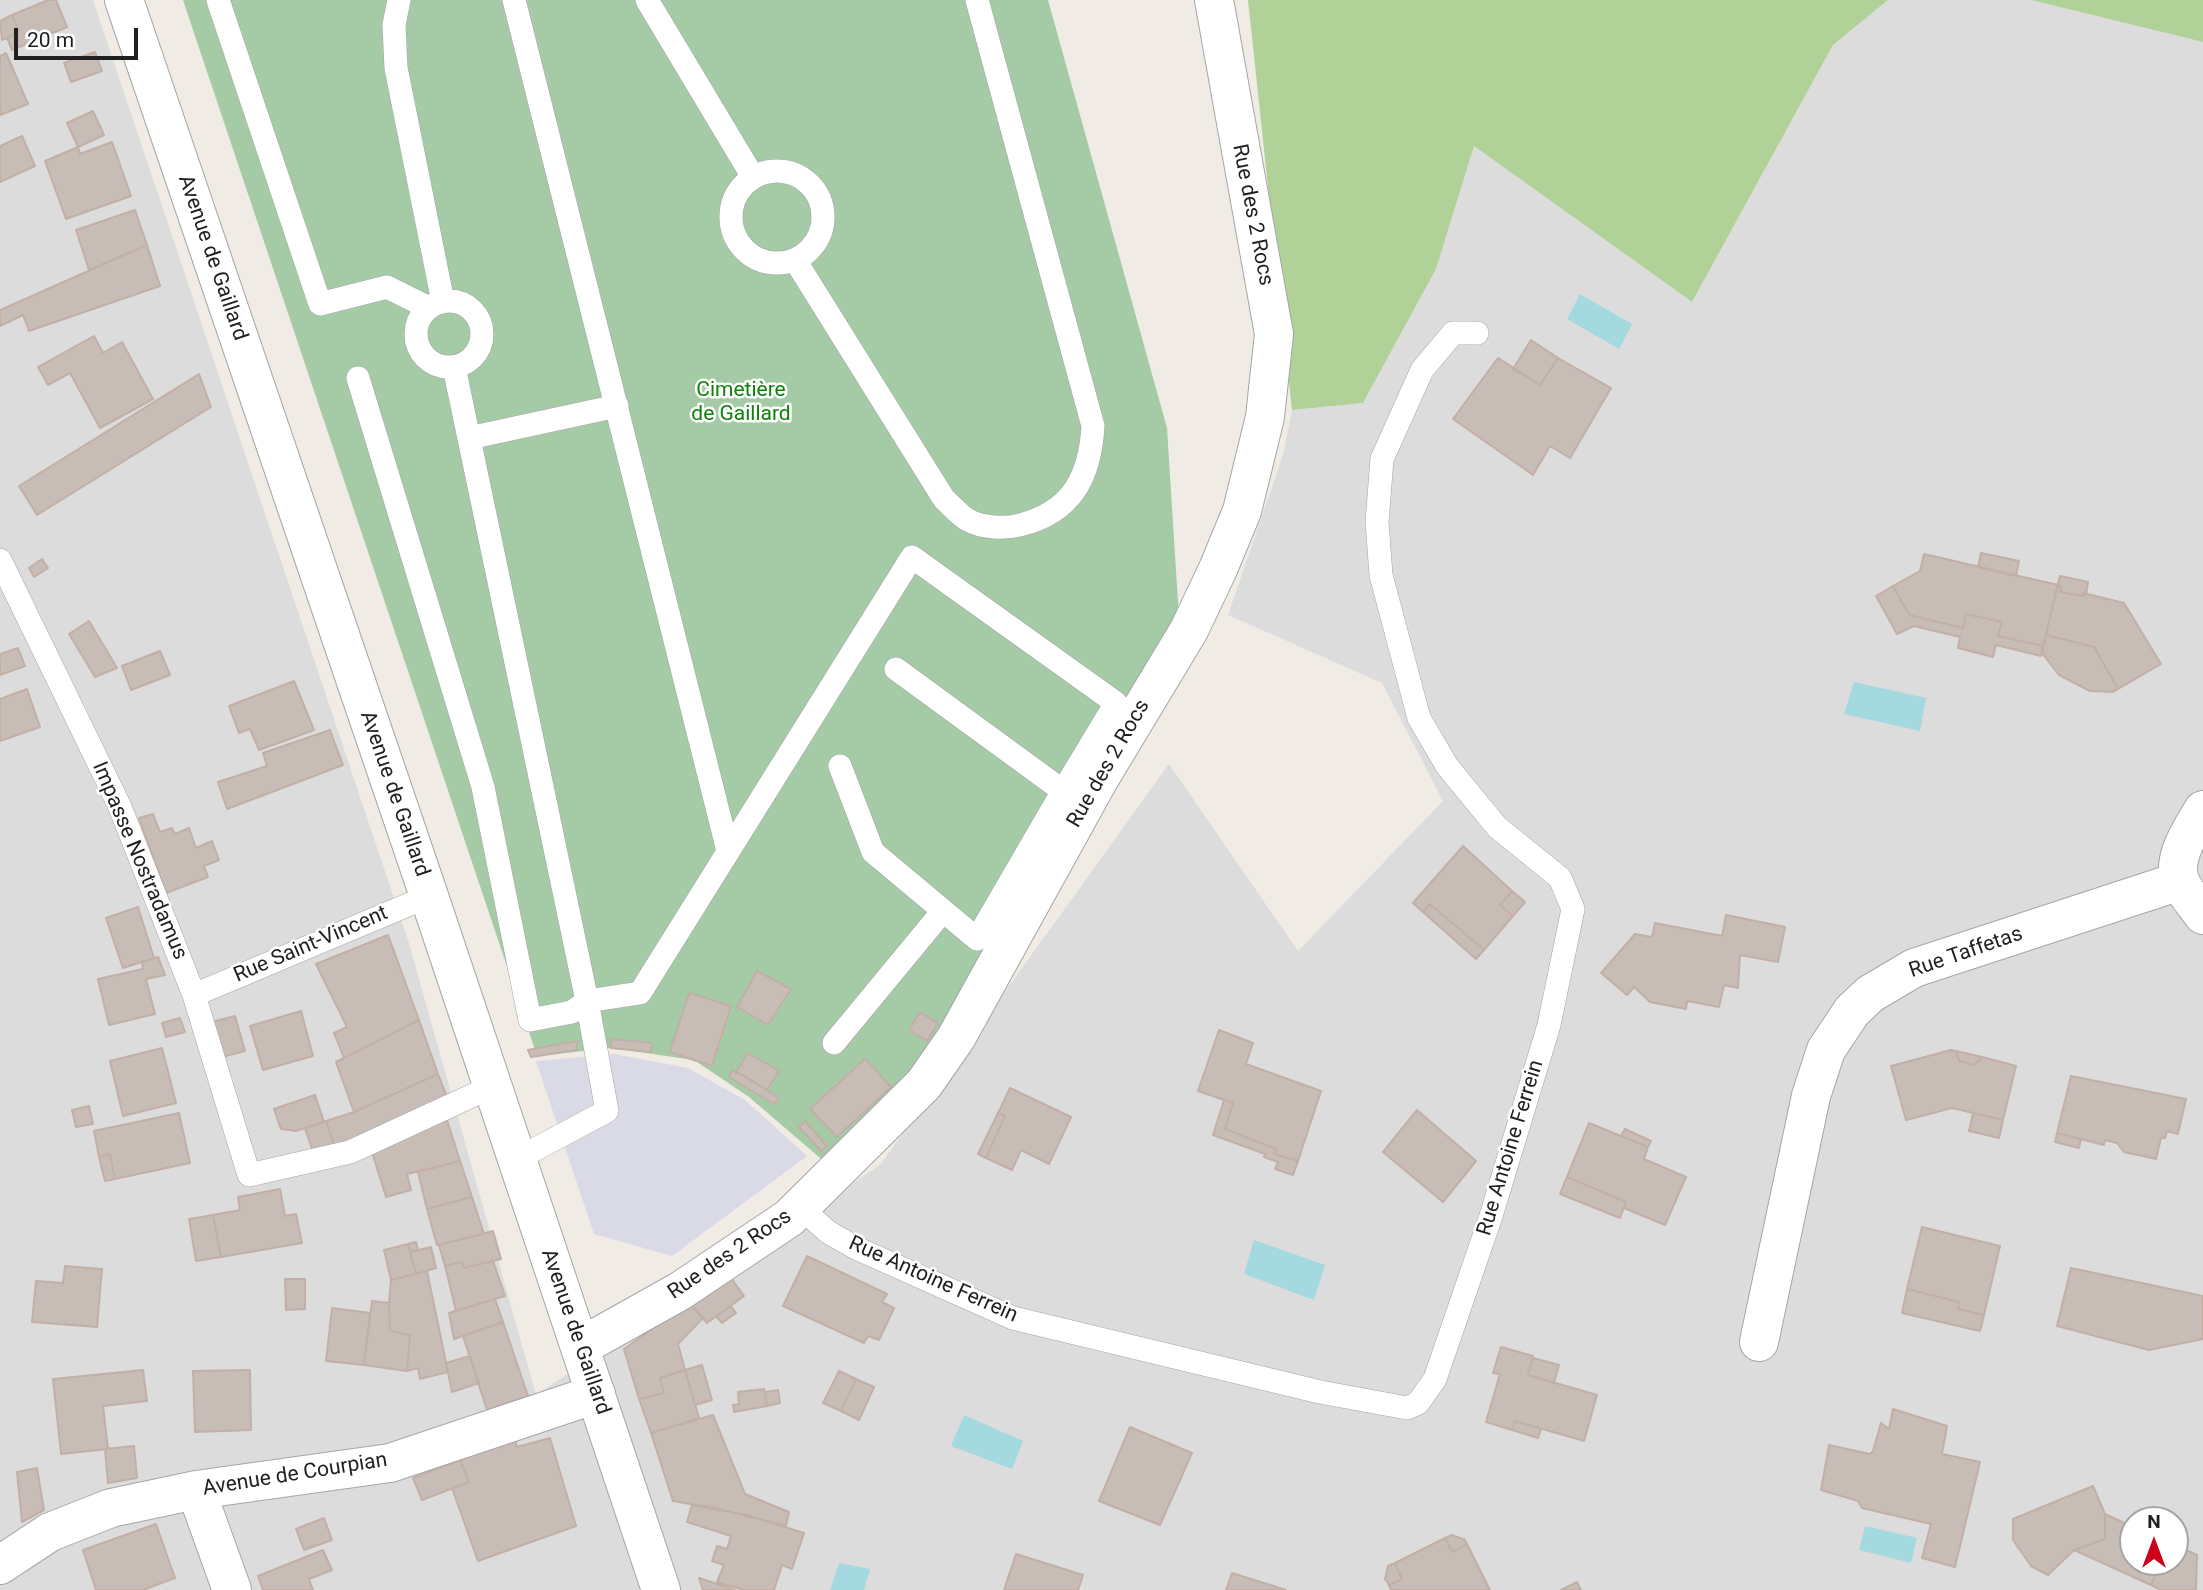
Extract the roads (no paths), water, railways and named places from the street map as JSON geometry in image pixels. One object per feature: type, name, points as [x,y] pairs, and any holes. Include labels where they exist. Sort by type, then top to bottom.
[{"type":"street","name":"Avenue de Gaillard","points":[[124,0],[429,895],[661,1590]]},
{"type":"street","name":"Rue des 2 Rocs","points":[[580,1347],[680,1291],[789,1218],[924,1084],[949,1049],[1098,781],[1189,630],[1242,511],[1265,417],[1274,334],[1214,0]]},
{"type":"street","points":[[2203,810],[2183,848],[2180,881],[2203,915]]},
{"type":"street","name":"Rue Taffetas","points":[[1759,1342],[1811,1096],[1826,1050],[1852,1012],[1870,994],[1914,968],[2180,881]]},
{"type":"street","name":"Avenue de Courpian","points":[[0,1565],[50,1532],[111,1508],[196,1490],[390,1462],[596,1394]]},
{"type":"street","points":[[196,1490],[232,1590]]},
{"type":"lane","points":[[218,0],[320,304],[387,287],[436,305],[459,303],[469,308],[481,324],[482,335],[474,356],[454,367],[432,363],[418,346],[418,325],[436,305]]},
{"type":"lane","points":[[399,0],[394,25],[396,68],[436,305]]},
{"type":"lane","points":[[514,0],[729,851]]},
{"type":"lane","points":[[647,0],[753,177]]},
{"type":"lane","points":[[795,260],[944,499],[969,521],[1007,529],[1037,521],[1065,504],[1083,477],[1091,451],[1093,426],[977,0]]},
{"type":"lane","points":[[767,172],[796,174],[809,183],[818,195],[823,224],[808,251],[795,260],[780,263],[764,261],[750,255],[739,243],[732,222],[734,200],[753,177],[767,172]]},
{"type":"lane","name":"Rue Antoine Ferrein","points":[[800,1207],[828,1232],[856,1248],[1013,1318],[1320,1392],[1407,1408],[1418,1403],[1435,1379],[1491,1216],[1549,1025],[1573,909],[1560,878],[1497,828],[1447,766],[1419,718],[1381,575],[1377,522],[1382,459],[1422,370],[1453,333],[1477,333]]},
{"type":"lane","points":[[454,367],[587,1001],[607,1111],[517,1159]]},
{"type":"lane","points":[[358,379],[483,787],[530,1020],[572,1012],[587,1001],[640,993],[912,557],[1116,703],[976,939],[873,852],[840,766]]},
{"type":"lane","points":[[469,438],[617,406]]},
{"type":"lane","name":"Impasse Nostradamus","points":[[0,560],[120,807],[194,995],[249,1175],[350,1152],[493,1086]]},
{"type":"lane","points":[[896,669],[1063,791]]},
{"type":"lane","name":"Rue Saint-Vincent","points":[[194,995],[429,895]]},
{"type":"lane","points":[[834,1043],[943,911]]},
{"type":"water","points":[[1580,294],[1632,324],[1619,349],[1567,319]]},
{"type":"water","points":[[1854,682],[1926,698],[1920,731],[1844,714]]},
{"type":"water","points":[[1254,1240],[1325,1265],[1314,1300],[1244,1274]]},
{"type":"water","points":[[964,1415],[1023,1441],[1012,1469],[951,1446]]},
{"type":"water","points":[[1865,1526],[1917,1538],[1911,1563],[1859,1550]]},
{"type":"water","points":[[839,1563],[870,1569],[864,1590],[830,1590]]},
{"type":"park label","name":"Cimetière de Gaillard","points":[[741,403]]}]
